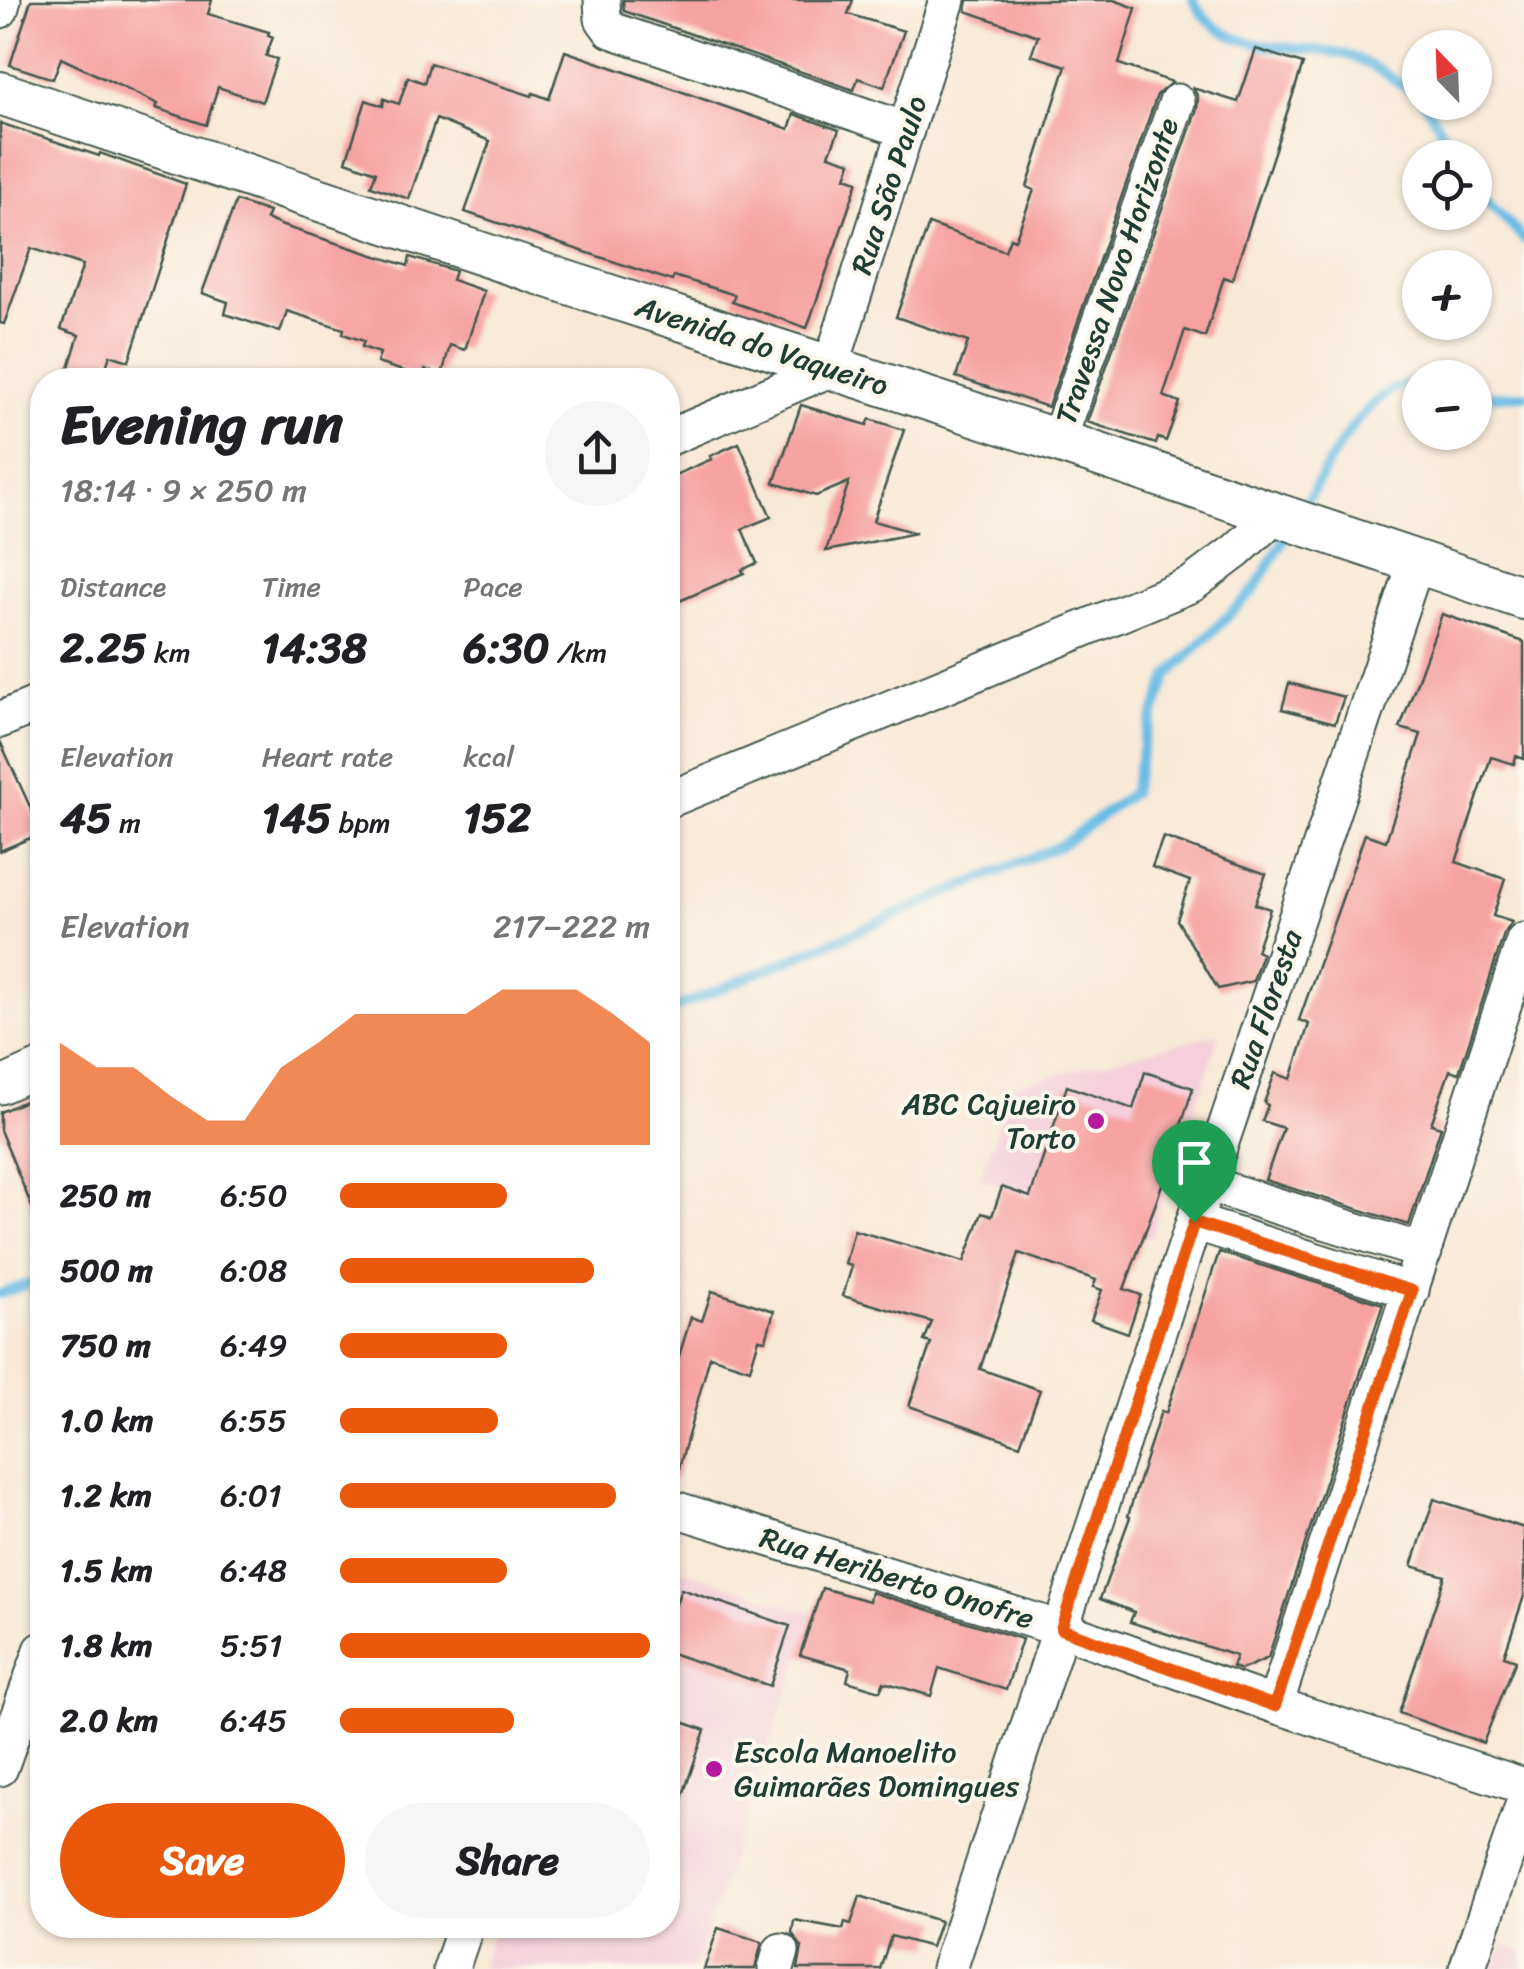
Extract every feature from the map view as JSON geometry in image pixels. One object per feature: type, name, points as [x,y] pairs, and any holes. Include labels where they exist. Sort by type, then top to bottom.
[{"type":"street","points":[[0,10],[3,0]]},
{"type":"street","name":"Rua São Paulo","points":[[830,369],[948,0]]},
{"type":"street","points":[[601,3],[603,19],[611,30],[906,130]]},
{"type":"street","name":"Avenida do Vaqueiro","points":[[0,93],[1524,598]]},
{"type":"street","name":"Travessa Novo Horizonte","points":[[1058,441],[1176,102]]},
{"type":"street","points":[[680,433],[830,369]]},
{"type":"street","points":[[680,795],[1192,584],[1236,551],[1290,521]]},
{"type":"street","name":"Rua Floresta","points":[[949,1969],[1416,563]]},
{"type":"street","points":[[0,720],[30,707]]},
{"type":"street","points":[[1275,1706],[1524,941]]},
{"type":"street","points":[[0,1086],[30,1072]]},
{"type":"street","points":[[1207,1184],[1424,1252]]},
{"type":"street","points":[[1194,1222],[1412,1291]]},
{"type":"street","name":"Rua Heriberto Onofre","points":[[680,1511],[1061,1629],[1275,1706],[1524,1786]]},
{"type":"street","points":[[0,1768],[30,1684]]},
{"type":"street","points":[[1468,1969],[1524,1803]]},
{"type":"street","points":[[450,1969],[461,1938]]},
{"type":"shaded area","name":"ABC Cajueiro Torto","points":[[1220,1033],[1179,1157],[1172,1161],[1151,1238],[980,1178],[1013,1085]]},
{"type":"shaded area","name":"Escola Manoelito Guimarães Domingues","points":[[680,1569],[814,1614],[694,1969],[480,1969],[491,1938],[680,1938]]},
{"type":"shaded area","points":[[1503,1945],[1524,1952],[1524,1969],[1494,1969]]},
{"type":"building","points":[[31,0],[212,0],[208,14],[269,32],[273,37],[266,56],[277,59],[262,102],[218,87],[206,125],[156,108],[158,104],[61,58],[53,79],[10,65]]},
{"type":"building","points":[[623,0],[853,0],[848,14],[904,31],[884,87],[858,78],[854,90],[624,11]]},
{"type":"building","points":[[968,0],[1114,0],[1136,8],[1119,64],[1172,82],[1157,95],[1048,407],[956,377],[968,342],[896,317],[929,224],[1005,251],[1010,238],[1015,240],[1034,190],[1027,187],[1066,66],[1031,55],[1038,36],[966,11]]},
{"type":"building","points":[[1256,49],[1303,64],[1232,280],[1224,277],[1205,337],[1185,330],[1163,396],[1180,402],[1166,441],[1158,438],[1156,444],[1087,422],[1197,109],[1198,97],[1193,88],[1238,102]]},
{"type":"building","points":[[565,51],[789,129],[794,114],[839,130],[829,155],[851,162],[846,177],[858,181],[807,328],[732,302],[735,295],[674,276],[672,281],[465,212],[490,141],[436,119],[409,199],[371,186],[376,172],[346,161],[366,100],[383,106],[384,99],[399,104],[408,77],[424,83],[430,63],[549,99]]},
{"type":"building","points":[[0,123],[186,184],[129,361],[110,355],[106,368],[69,368],[79,335],[61,329],[83,265],[31,248],[4,324],[0,323]]},
{"type":"building","points":[[236,201],[269,212],[266,219],[283,226],[408,266],[410,257],[455,271],[452,280],[484,291],[465,350],[450,345],[444,368],[393,368],[377,363],[380,353],[362,347],[364,341],[343,334],[344,329],[287,311],[280,332],[225,314],[228,302],[202,293]]},
{"type":"building","points":[[801,405],[867,425],[870,419],[904,430],[873,521],[916,533],[826,551],[849,482],[816,496],[774,483]]},
{"type":"building","points":[[739,443],[771,517],[742,529],[757,563],[742,570],[744,573],[680,601],[680,473],[712,459],[710,456]]},
{"type":"building","points":[[1442,614],[1524,642],[1524,759],[1516,756],[1514,764],[1491,757],[1456,862],[1505,879],[1493,916],[1512,922],[1504,934],[1459,1073],[1450,1070],[1431,1124],[1441,1127],[1409,1225],[1265,1180],[1283,1128],[1262,1121],[1275,1073],[1291,1079],[1309,1024],[1299,1020],[1365,834],[1386,841],[1421,734],[1400,728]]},
{"type":"building","points":[[1289,683],[1344,697],[1335,723],[1282,709]]},
{"type":"building","points":[[0,741],[30,807],[30,838],[0,851]]},
{"type":"building","points":[[1163,837],[1266,874],[1255,904],[1270,909],[1256,951],[1262,954],[1253,981],[1218,989],[1177,920],[1190,881],[1152,867]]},
{"type":"building","points":[[1145,1072],[1193,1088],[1124,1289],[1141,1295],[1128,1333],[1091,1320],[1102,1290],[1093,1287],[1096,1280],[1019,1253],[980,1369],[1040,1390],[1020,1445],[909,1406],[931,1343],[924,1341],[932,1322],[843,1296],[852,1266],[845,1264],[854,1230],[964,1262],[982,1213],[992,1216],[1002,1187],[1030,1197],[1067,1086],[1133,1109]]},
{"type":"building","points":[[30,1099],[30,1202],[0,1130],[0,1112]]},
{"type":"building","points":[[1219,1252],[1383,1304],[1268,1658],[1241,1670],[1232,1667],[1236,1656],[1130,1622],[1134,1612],[1100,1599],[1130,1517],[1161,1411],[1166,1413]]},
{"type":"building","points":[[712,1291],[774,1311],[766,1340],[759,1339],[750,1369],[710,1356],[680,1465],[680,1353],[691,1317],[702,1321]]},
{"type":"building","points":[[1434,1499],[1524,1528],[1524,1596],[1504,1656],[1516,1660],[1483,1743],[1399,1713],[1445,1576],[1412,1566]]},
{"type":"building","points":[[822,1588],[869,1601],[871,1592],[1022,1639],[1006,1690],[939,1668],[931,1696],[884,1682],[880,1691],[847,1681],[850,1669],[800,1655]]},
{"type":"building","points":[[681,1589],[790,1626],[770,1686],[680,1656]]},
{"type":"building","points":[[680,1721],[705,1730],[680,1804]]},
{"type":"building","points":[[860,1896],[940,1921],[931,1947],[891,1936],[880,1969],[798,1969],[802,1947],[792,1933],[794,1920],[843,1929],[845,1922],[851,1924]]},
{"type":"building","points":[[718,1928],[762,1942],[755,1969],[704,1969]]},
{"type":"waterway","points":[[1193,0],[1206,18],[1241,39],[1346,55],[1402,85]]},
{"type":"waterway","points":[[1435,120],[1447,140]]},
{"type":"waterway","points":[[1492,205],[1524,240]]},
{"type":"waterway","points":[[1301,512],[1349,431],[1381,397],[1402,386]]},
{"type":"waterway","points":[[1492,396],[1524,395]]},
{"type":"waterway","points":[[680,1006],[1061,845],[1132,793],[1144,741],[1168,676],[1255,589],[1289,531]]},
{"type":"waterway","points":[[0,1294],[30,1283]]},
{"type":"place","name":"ABC Cajueiro Torto","points":[[1096,1121]]},
{"type":"place","name":"Escola Manoelito Guimarães Domingues","points":[[714,1769]]},
{"type":"route","points":[[1194,1222],[1412,1291],[1275,1706],[1061,1629],[1194,1222]]}]
